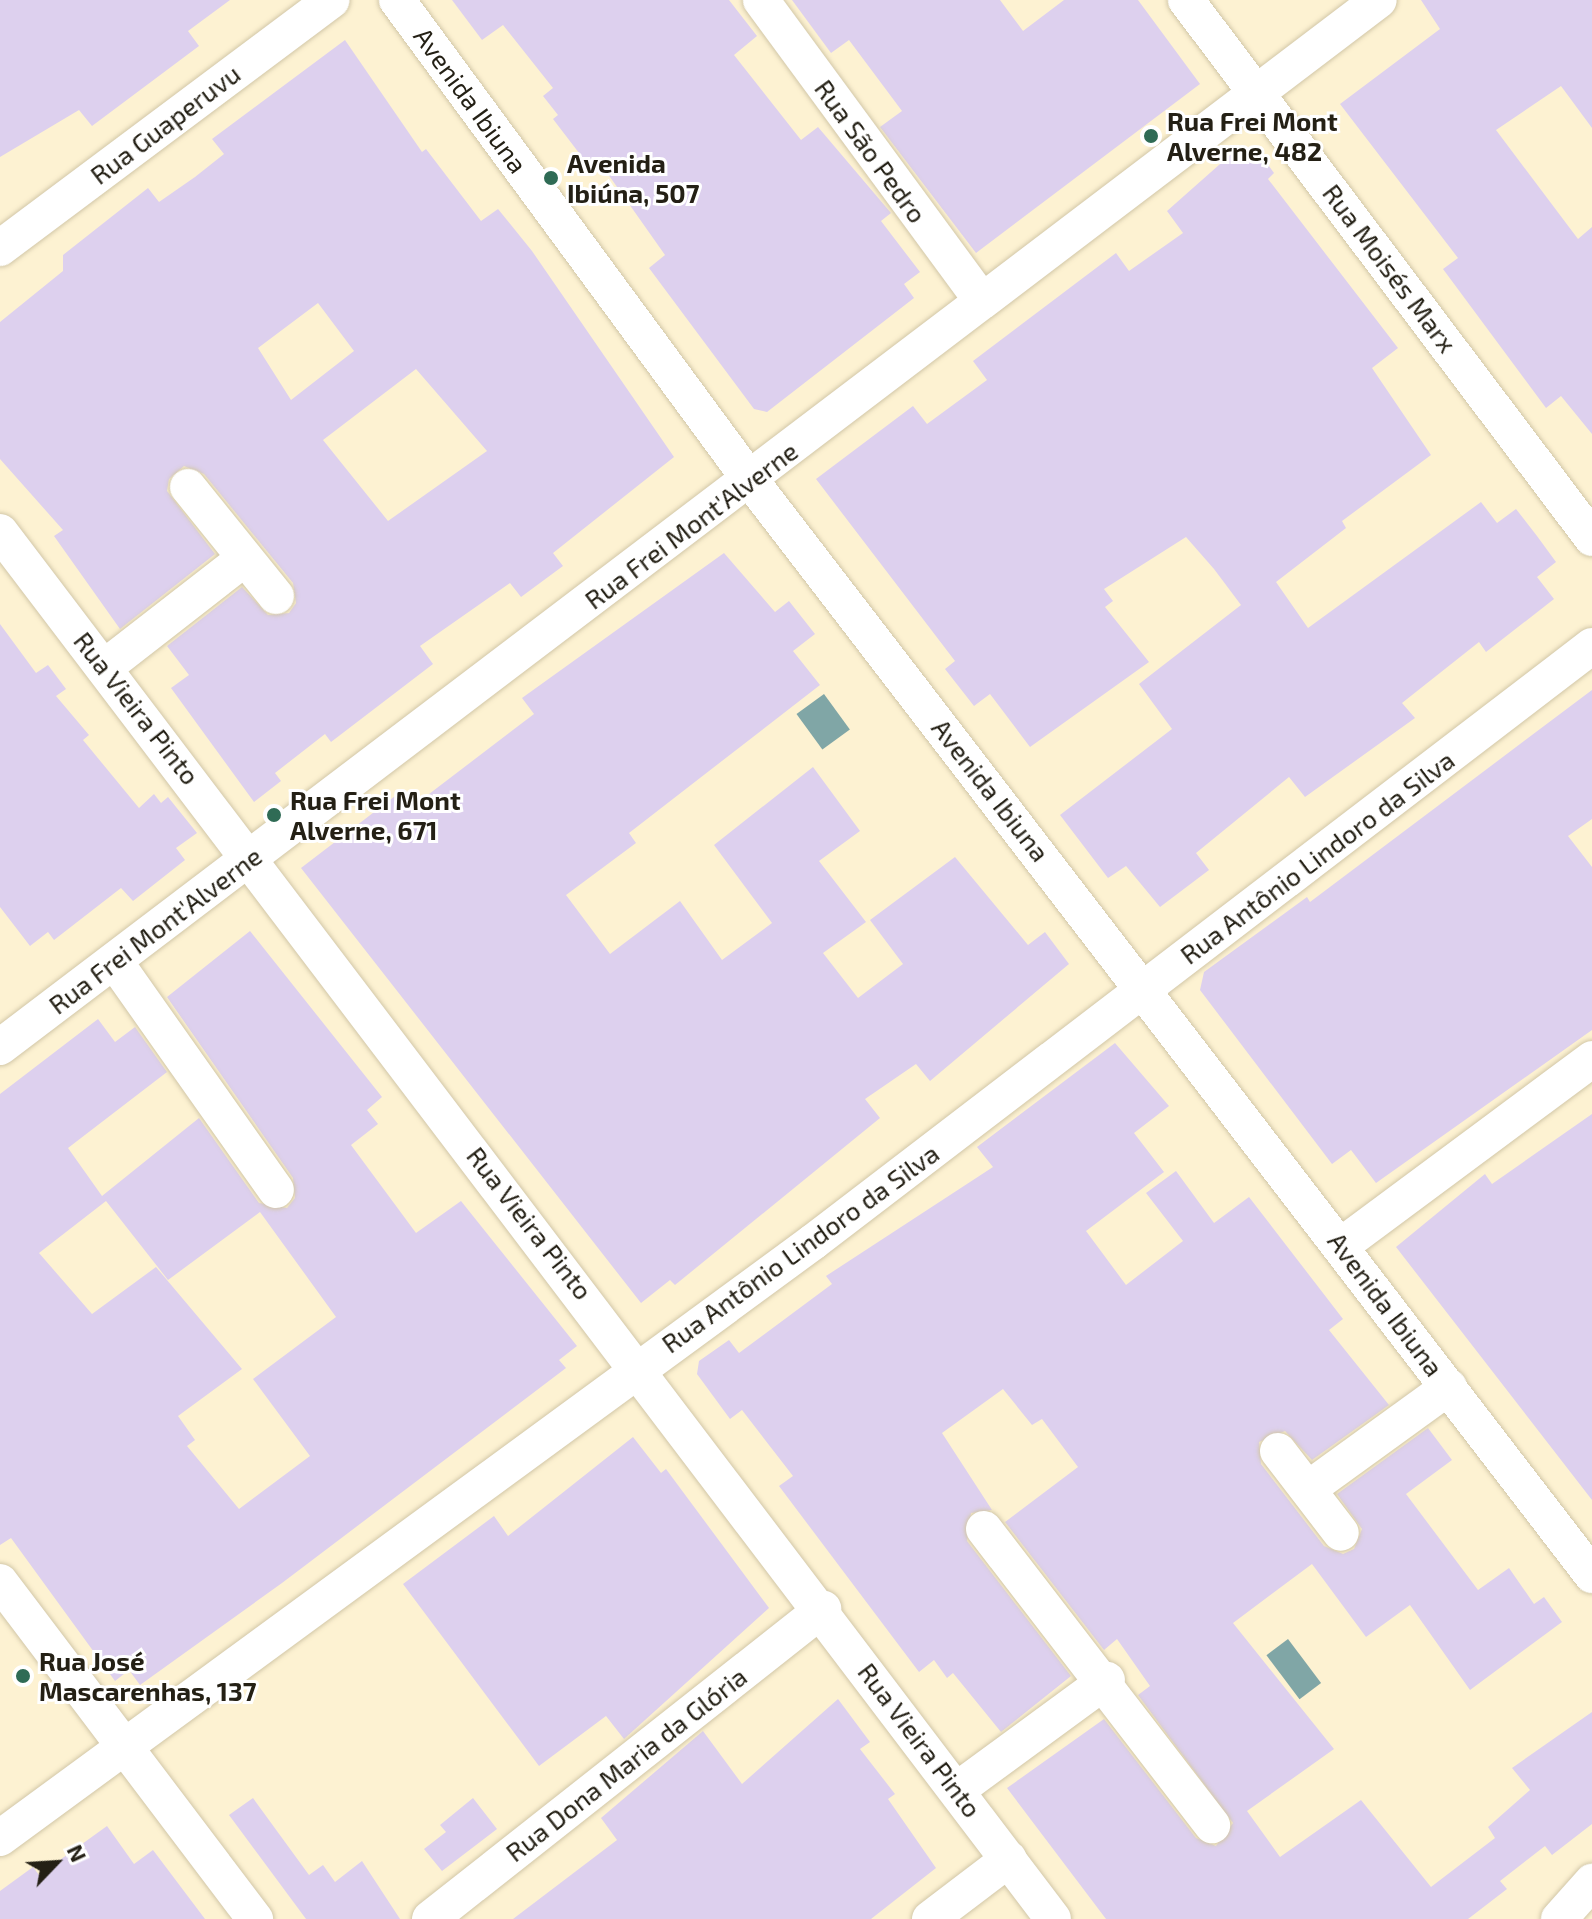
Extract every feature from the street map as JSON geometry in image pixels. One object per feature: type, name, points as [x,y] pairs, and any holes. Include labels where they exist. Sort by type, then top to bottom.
[{"type":"street","name":"Rua Guaperuvu","points":[[0,248],[331,0]]},
{"type":"street","name":"Avenida Ibiuna","points":[[397,0],[751,481],[1145,988],[1592,1575]]},
{"type":"street","name":"Rua São Pedro","points":[[761,0],[982,301]]},
{"type":"street","name":"Rua Moisés Marx","points":[[1186,0],[1592,538]]},
{"type":"street","name":"Rua Frei Mont'Alverne","points":[[0,1047],[751,481],[982,301],[1379,0]]},
{"type":"street","points":[[188,487],[276,596]]},
{"type":"street","name":"Rua Vieira Pinto","points":[[0,532],[252,856],[640,1366],[1053,1919]]},
{"type":"street","points":[[105,667],[245,558]]},
{"type":"street","name":"Rua Antônio Lindoro da Silva","points":[[0,1838],[640,1366],[1145,988],[1592,646]]},
{"type":"street","points":[[115,962],[276,1190]]},
{"type":"street","points":[[1342,1245],[1592,1059]]},
{"type":"street","points":[[1308,1489],[1449,1387]]},
{"type":"street","points":[[1278,1451],[1341,1533]]},
{"type":"street","points":[[984,1529],[1107,1680],[1212,1825]]},
{"type":"street","points":[[0,1582],[255,1919]]},
{"type":"street","name":"Rua Dona Maria da Glória","points":[[430,1919],[823,1609]]},
{"type":"street","points":[[957,1790],[1107,1680]]},
{"type":"street","points":[[930,1919],[1009,1859]]},
{"type":"street","points":[[1559,1919],[1592,1882]]},
{"type":"water","points":[[824,694],[850,730],[822,750],[796,714]]},
{"type":"water","points":[[1288,1639],[1321,1683],[1300,1699],[1266,1655]]},
{"type":"building","points":[[0,0],[230,0],[188,31],[199,46],[92,126],[79,110],[0,157]]},
{"type":"building","points":[[452,0],[729,0],[757,36],[734,55],[801,140],[818,127],[891,213],[881,221],[920,272],[904,284],[914,298],[767,412],[754,409],[649,268],[665,255],[598,160],[589,166],[553,119],[558,115],[543,96],[553,88],[503,25],[482,40]]},
{"type":"building","points":[[792,0],[1000,0],[1023,31],[1064,0],[1138,0],[1200,84],[976,253],[880,127],[902,111],[849,40],[831,53]]},
{"type":"building","points":[[1421,0],[1592,0],[1592,128],[1561,86],[1496,130],[1578,239],[1592,227],[1592,434],[1561,396],[1546,408],[1443,269],[1458,258],[1340,104],[1440,29]]},
{"type":"building","points":[[345,40],[422,152],[426,149],[481,221],[498,209],[532,251],[674,457],[553,553],[563,566],[521,597],[510,583],[420,646],[433,664],[331,742],[325,734],[275,773],[281,781],[254,802],[171,688],[189,675],[167,646],[242,587],[268,615],[289,613],[296,603],[293,583],[204,474],[184,466],[169,479],[167,491],[215,554],[120,629],[54,536],[63,530],[0,459],[0,322],[63,271],[63,255],[148,188],[159,202],[224,154],[212,139]],"holes":[[[318,303],[354,351],[291,400],[258,348]],[[416,369],[487,451],[388,521],[323,440]]]},
{"type":"building","points":[[1237,149],[1259,152],[1274,173],[1268,179],[1398,348],[1372,368],[1431,455],[1342,521],[1346,528],[1276,582],[1308,628],[1481,502],[1497,523],[1516,509],[1537,536],[1556,562],[1537,577],[1554,599],[1486,652],[1479,642],[1402,703],[1415,718],[1305,797],[1289,777],[1196,853],[1209,870],[1160,907],[1126,866],[1108,878],[1060,815],[1172,729],[1139,684],[1241,605],[1214,569],[1186,537],[1104,589],[1113,601],[1105,607],[1149,662],[1030,747],[990,694],[974,706],[945,669],[955,661],[816,479],[913,406],[927,424],[987,380],[973,361],[1116,253],[1129,271],[1183,233],[1167,211]]},
{"type":"building","points":[[724,553],[775,612],[789,601],[815,634],[793,651],[820,685],[629,833],[636,843],[566,895],[610,954],[680,901],[722,960],[772,923],[714,845],[813,767],[860,831],[819,861],[866,922],[823,953],[858,998],[903,964],[870,920],[955,857],[1028,945],[1045,932],[1069,964],[930,1081],[916,1064],[865,1099],[880,1118],[675,1285],[670,1280],[641,1303],[301,868],[399,793],[412,807],[534,714],[522,698]]},
{"type":"building","points":[[0,624],[36,673],[48,665],[66,689],[56,696],[89,735],[83,740],[139,808],[154,794],[161,803],[168,797],[197,833],[176,848],[185,860],[133,901],[121,888],[54,940],[48,932],[30,946],[0,907]]},
{"type":"building","points":[[1592,690],[1592,819],[1568,836],[1592,867],[1592,1030],[1376,1183],[1351,1150],[1332,1164],[1200,990],[1204,972],[1307,897],[1310,902]]},
{"type":"building","points":[[250,931],[382,1097],[367,1110],[378,1124],[351,1145],[416,1233],[461,1201],[577,1346],[559,1360],[566,1368],[282,1583],[140,1685],[129,1670],[115,1681],[11,1538],[0,1545],[0,1094],[98,1019],[115,1042],[135,1027],[167,1072],[68,1148],[102,1196],[199,1118],[259,1203],[287,1208],[295,1198],[293,1178],[167,997]],"holes":[[[106,1201],[168,1280],[260,1212],[336,1317],[253,1379],[310,1456],[239,1509],[187,1446],[195,1440],[178,1416],[242,1369],[156,1267],[92,1314],[39,1253]]]},
{"type":"building","points":[[1115,1043],[1169,1106],[1134,1133],[1164,1172],[1086,1231],[1126,1285],[1183,1241],[1146,1193],[1176,1171],[1214,1223],[1249,1197],[1343,1319],[1329,1330],[1389,1405],[1312,1460],[1285,1431],[1259,1442],[1261,1464],[1324,1546],[1343,1554],[1354,1549],[1362,1529],[1337,1494],[1428,1428],[1452,1460],[1406,1494],[1478,1590],[1509,1568],[1534,1604],[1544,1597],[1562,1622],[1470,1690],[1410,1605],[1366,1637],[1312,1564],[1233,1623],[1334,1749],[1247,1811],[1280,1857],[1361,1800],[1431,1887],[1495,1838],[1488,1827],[1530,1790],[1512,1768],[1592,1712],[1592,1824],[1552,1855],[1545,1846],[1500,1881],[1507,1889],[1468,1919],[1106,1919],[1007,1788],[1104,1719],[1196,1838],[1216,1846],[1233,1823],[1138,1695],[1150,1686],[1117,1639],[1104,1650],[1005,1522],[1078,1467],[1042,1419],[1032,1425],[1003,1389],[942,1433],[992,1510],[971,1513],[967,1541],[1071,1676],[1001,1732],[953,1673],[947,1678],[934,1660],[919,1672],[779,1486],[793,1476],[742,1410],[730,1419],[697,1374],[699,1361],[729,1340],[739,1353],[832,1284],[826,1276],[993,1167],[977,1147]]},
{"type":"building","points":[[1592,1114],[1592,1500],[1396,1247],[1485,1174],[1492,1184]]},
{"type":"building","points":[[633,1437],[661,1473],[666,1469],[769,1608],[624,1739],[606,1716],[539,1766],[403,1584],[494,1516],[508,1536]]},
{"type":"building","points":[[838,1699],[870,1742],[860,1749],[895,1794],[888,1799],[936,1868],[871,1919],[513,1919],[617,1840],[601,1818],[703,1731],[742,1784]]},
{"type":"building","points":[[253,1798],[309,1875],[323,1865],[335,1882],[362,1861],[400,1919],[306,1919],[229,1815]]},
{"type":"building","points":[[473,1798],[497,1829],[442,1871],[424,1849],[446,1832],[440,1825]]},
{"type":"building","points":[[107,1826],[134,1864],[153,1850],[205,1919],[0,1919],[0,1891],[33,1867],[39,1875]]},
{"type":"place","name":"Rua Frei Mont Alverne, 482","points":[[1151,136]]},
{"type":"place","name":"Avenida Ibiúna, 507","points":[[551,178]]},
{"type":"place","name":"Rua Frei Mont Alverne, 671","points":[[274,815]]},
{"type":"place","name":"Rua José Mascarenhas, 137","points":[[23,1676]]}]
